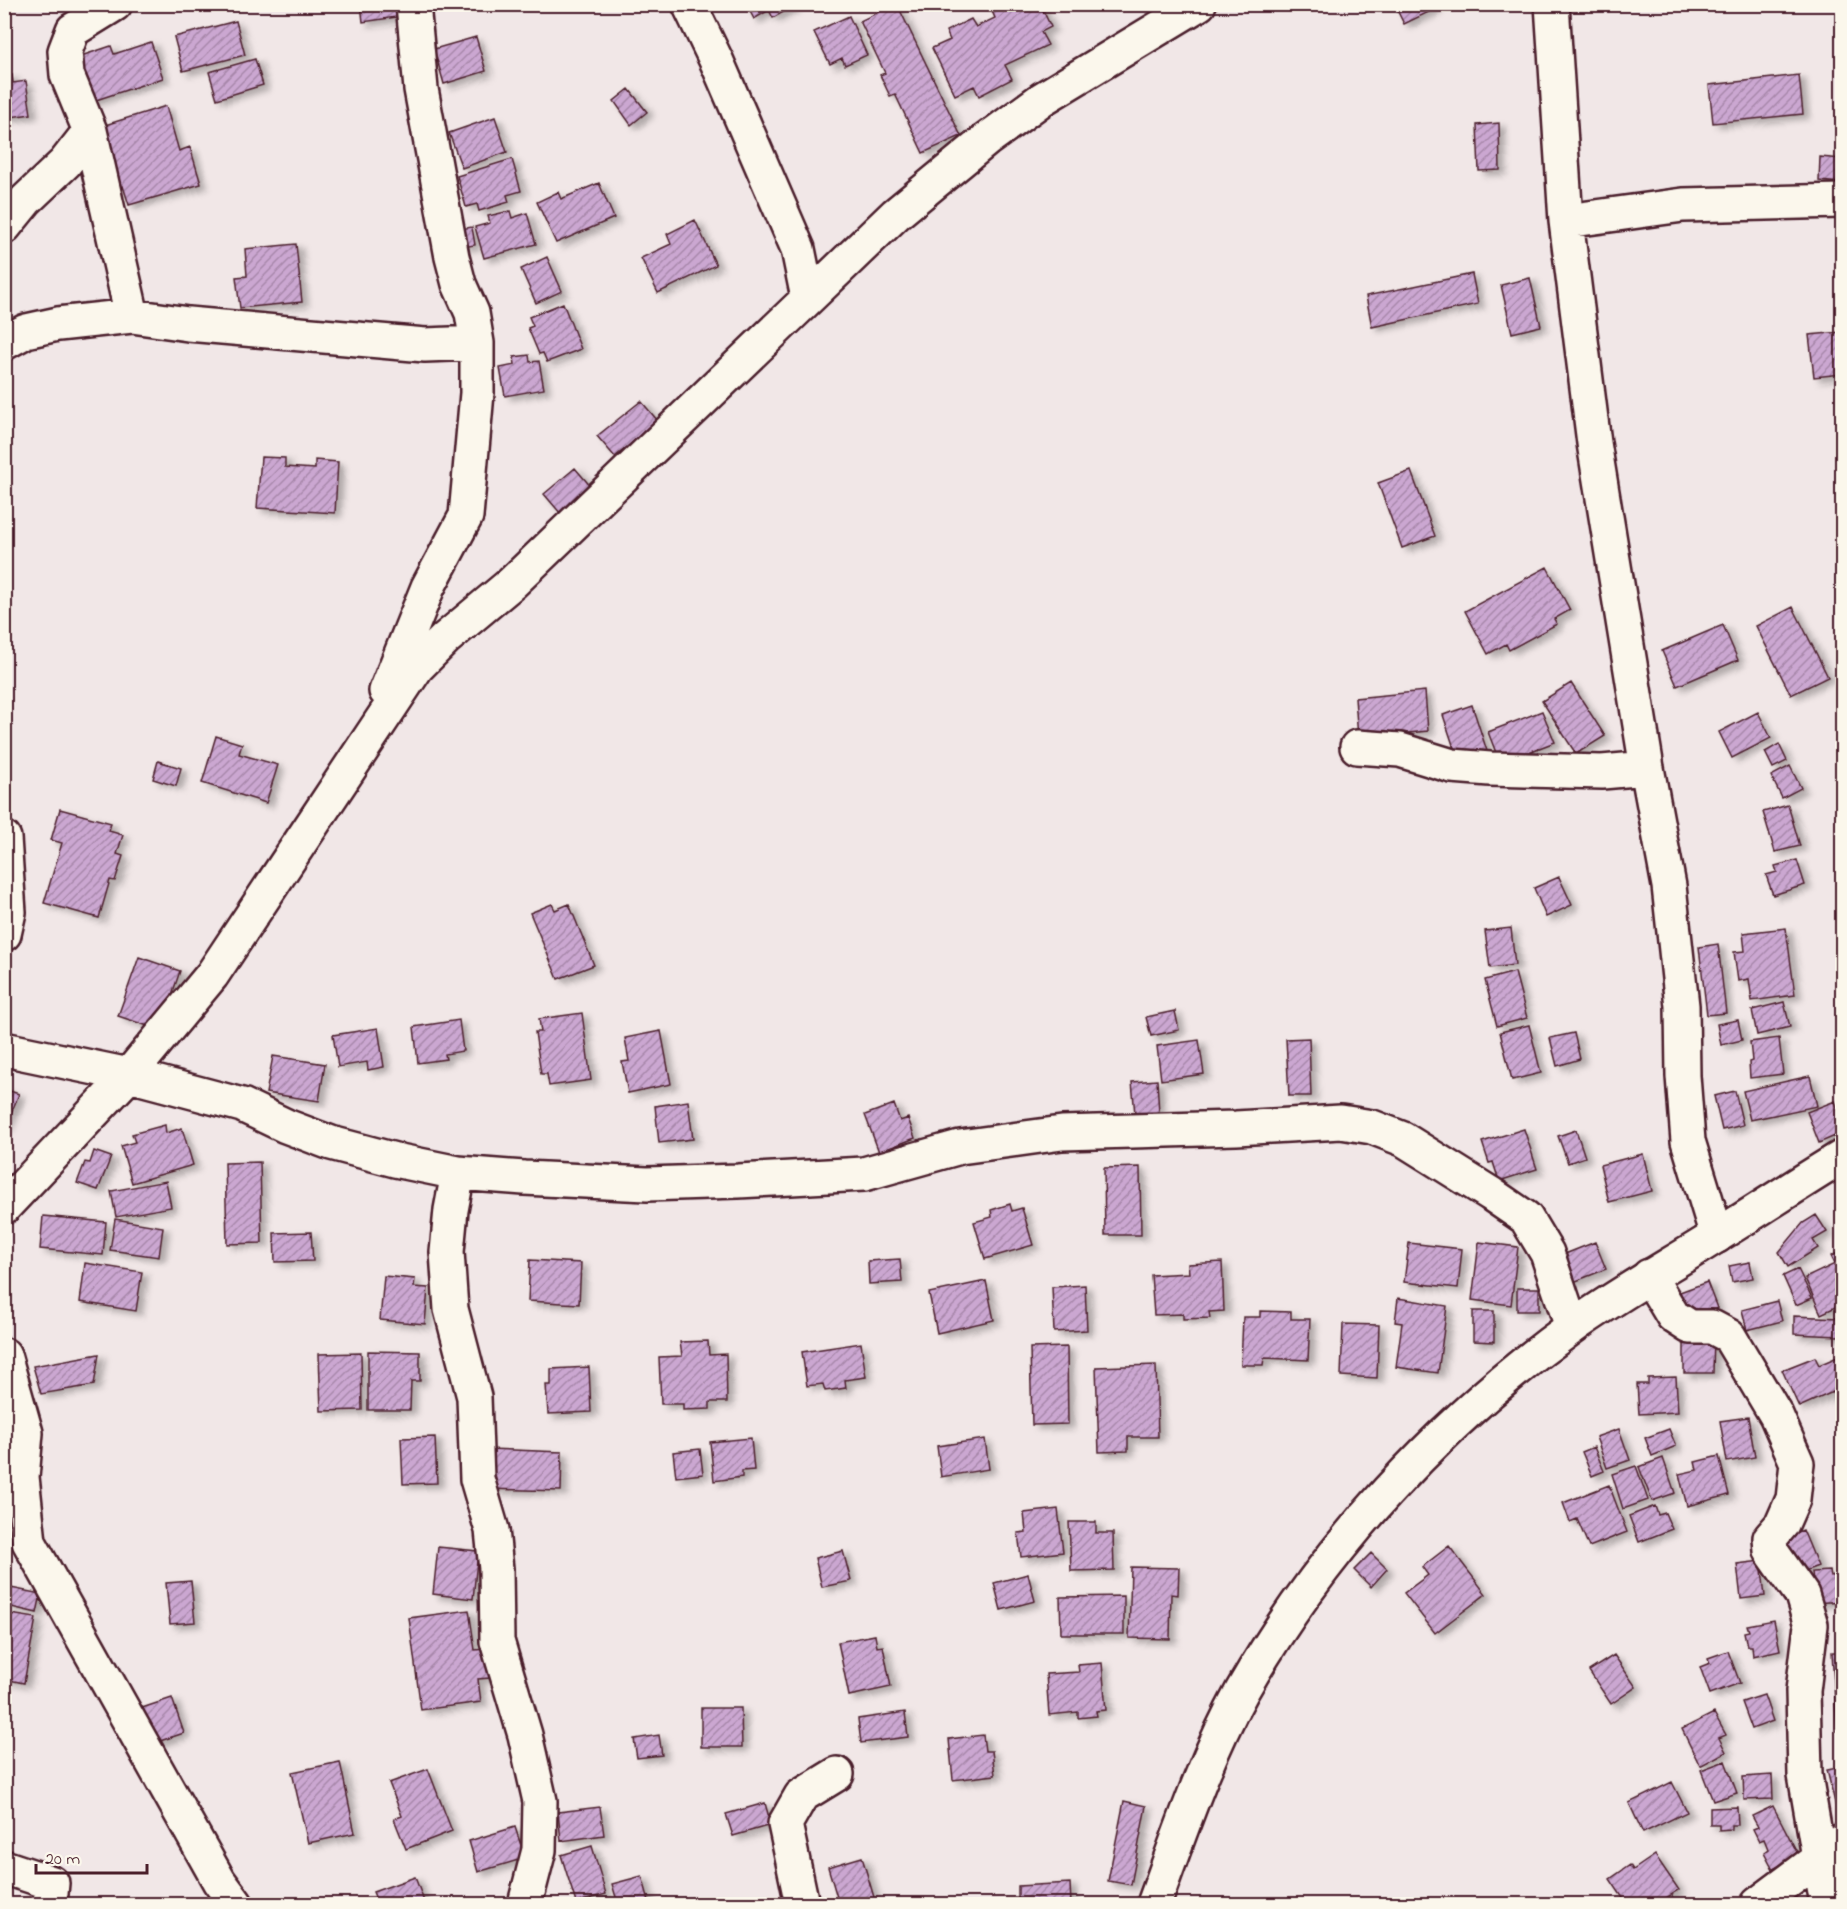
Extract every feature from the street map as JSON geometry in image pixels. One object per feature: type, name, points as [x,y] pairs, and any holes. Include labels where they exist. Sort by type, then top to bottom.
[{"type":"street","points":[[115,4],[73,30],[65,51],[67,75],[90,131],[132,316]]},
{"type":"street","points":[[368,737],[428,587],[466,516],[477,393],[477,343],[472,313],[459,284],[452,257],[436,173],[421,89],[413,4]]},
{"type":"street","points":[[689,4],[717,62],[798,249],[808,298]]},
{"type":"street","points":[[4,1207],[129,1075],[212,975],[368,737],[417,667],[445,639],[512,584],[896,214],[986,140],[1042,99],[1199,4]]},
{"type":"street","points":[[1552,4],[1566,221],[1594,443],[1647,768],[1669,886],[1682,1006],[1683,1076],[1688,1141],[1717,1236]]},
{"type":"street","points":[[4,227],[26,200],[65,164],[90,131]]},
{"type":"street","points":[[1566,221],[1683,205],[1842,201]]},
{"type":"street","points":[[4,343],[26,331],[58,324],[132,316],[188,324],[425,345],[477,343]]},
{"type":"street","points":[[1357,747],[1400,750],[1452,766],[1490,769],[1602,772],[1647,768]]},
{"type":"street","points":[[4,838],[9,912],[4,934]]},
{"type":"street","points":[[4,1049],[129,1075],[242,1105],[286,1126],[331,1143],[396,1160],[458,1173],[647,1184],[864,1174],[960,1147],[1062,1133],[1225,1129],[1341,1122],[1372,1127],[1403,1139],[1526,1218],[1547,1253],[1572,1327]]},
{"type":"street","points":[[1154,1905],[1202,1777],[1241,1693],[1283,1625],[1361,1522],[1433,1444],[1524,1363],[1572,1327],[1649,1275],[1717,1236],[1842,1157]]},
{"type":"street","points":[[458,1173],[451,1210],[447,1252],[451,1309],[474,1397],[477,1479],[492,1530],[496,1569],[497,1641],[525,1736],[540,1801],[538,1850],[525,1905]]},
{"type":"street","points":[[1649,1275],[1673,1316],[1690,1327],[1712,1327],[1729,1336],[1776,1415],[1797,1463],[1792,1499],[1782,1524],[1770,1538],[1771,1551],[1802,1595],[1811,1625],[1803,1691],[1804,1776],[1830,1850],[1827,1905]]},
{"type":"street","points":[[4,1355],[26,1432],[22,1478],[29,1542],[219,1881],[236,1905]]},
{"type":"street","points":[[802,1905],[785,1824],[801,1796],[837,1774]]},
{"type":"street","points":[[1758,1905],[1830,1850]]},
{"type":"street","points":[[4,1867],[52,1883],[50,1905]]},
{"type":"building","points":[[361,4],[401,4],[403,16],[363,22]]},
{"type":"building","points":[[746,4],[793,4],[794,6],[773,18],[769,10],[754,19]]},
{"type":"building","points":[[895,4],[961,136],[923,153],[895,94],[890,96],[880,75],[885,73],[860,21]]},
{"type":"building","points":[[1000,4],[1040,4],[1051,27],[1041,32],[1048,45],[1005,65],[1012,79],[979,96],[974,86],[955,95],[932,48],[950,40],[946,31],[971,19],[976,27],[995,18],[991,9]]},
{"type":"building","points":[[1394,4],[1433,4],[1435,9],[1404,24]]},
{"type":"building","points":[[849,16],[867,55],[845,65],[842,58],[830,64],[814,32]]},
{"type":"building","points":[[236,21],[245,55],[183,71],[174,37]]},
{"type":"building","points":[[476,37],[486,71],[444,84],[434,49]]},
{"type":"building","points":[[151,42],[163,78],[90,102],[75,58],[111,46],[114,54]]},
{"type":"building","points":[[255,59],[263,85],[217,99],[209,72]]},
{"type":"building","points":[[12,75],[13,83],[26,81],[31,114],[4,118],[4,77]]},
{"type":"building","points":[[1799,75],[1803,114],[1713,123],[1709,85]]},
{"type":"building","points":[[629,89],[647,112],[631,125],[614,101]]},
{"type":"building","points":[[166,106],[179,151],[190,147],[201,184],[129,205],[123,186],[115,189],[108,162],[115,160],[105,125]]},
{"type":"building","points":[[495,117],[507,152],[462,168],[449,133]]},
{"type":"building","points":[[1499,123],[1500,170],[1479,171],[1477,125]]},
{"type":"building","points":[[1820,157],[1842,159],[1842,183],[1819,181]]},
{"type":"building","points":[[512,159],[521,191],[507,195],[509,202],[479,211],[477,204],[466,207],[457,176]]},
{"type":"building","points":[[599,183],[614,218],[556,243],[537,202],[558,192],[561,199]]},
{"type":"building","points":[[510,211],[512,218],[527,213],[536,244],[484,258],[475,227],[490,223],[488,216]]},
{"type":"building","points":[[695,220],[716,265],[658,293],[641,258],[671,244],[667,234]]},
{"type":"building","points":[[472,227],[475,245],[463,247],[460,229]]},
{"type":"building","points":[[296,244],[302,302],[240,308],[236,277],[247,276],[245,249]]},
{"type":"building","points":[[547,257],[562,291],[536,303],[521,269]]},
{"type":"building","points":[[1472,274],[1478,304],[1372,327],[1366,296]]},
{"type":"building","points":[[1530,278],[1541,326],[1512,333],[1501,285]]},
{"type":"building","points":[[563,303],[581,349],[547,362],[543,353],[539,354],[528,328],[533,326],[529,317]]},
{"type":"building","points":[[1841,332],[1842,374],[1814,377],[1809,335]]},
{"type":"building","points":[[529,355],[530,362],[539,361],[544,389],[505,396],[500,368],[515,365],[514,357]]},
{"type":"building","points":[[641,401],[658,421],[615,457],[597,436]]},
{"type":"building","points":[[261,457],[285,458],[285,467],[315,469],[315,460],[338,462],[335,513],[257,508]]},
{"type":"building","points":[[575,468],[592,488],[561,514],[544,494]]},
{"type":"building","points":[[1411,471],[1435,536],[1402,548],[1378,483]]},
{"type":"building","points":[[1547,567],[1570,610],[1554,619],[1557,624],[1509,650],[1506,644],[1488,654],[1465,611]]},
{"type":"building","points":[[1793,607],[1828,677],[1791,695],[1756,626]]},
{"type":"building","points":[[1723,625],[1738,660],[1677,686],[1662,651]]},
{"type":"building","points":[[1571,683],[1605,736],[1576,754],[1542,701]]},
{"type":"building","points":[[1425,691],[1428,731],[1358,738],[1355,698]]},
{"type":"building","points":[[1472,705],[1487,751],[1458,760],[1443,715]]},
{"type":"building","points":[[1542,711],[1555,742],[1500,763],[1488,732]]},
{"type":"building","points":[[1758,712],[1771,738],[1732,758],[1719,732]]},
{"type":"building","points":[[216,736],[242,744],[239,754],[278,765],[266,803],[202,783]]},
{"type":"building","points":[[1779,744],[1787,761],[1773,768],[1765,752]]},
{"type":"building","points":[[158,761],[181,768],[176,786],[153,779]]},
{"type":"building","points":[[1790,766],[1801,788],[1782,798],[1771,776]]},
{"type":"building","points":[[1788,805],[1800,846],[1775,852],[1763,812]]},
{"type":"building","points":[[60,809],[111,823],[109,831],[123,835],[117,854],[123,856],[115,881],[110,880],[99,918],[44,903],[62,843],[51,840]]},
{"type":"building","points":[[1797,860],[1805,885],[1773,895],[1766,875],[1777,872],[1775,866]]},
{"type":"building","points":[[1559,877],[1572,905],[1546,917],[1534,888]]},
{"type":"building","points":[[552,904],[555,910],[569,904],[594,965],[558,979],[530,913]]},
{"type":"building","points":[[1511,928],[1515,965],[1490,968],[1485,931]]},
{"type":"building","points":[[1786,928],[1795,995],[1752,1001],[1749,979],[1738,981],[1734,952],[1745,951],[1743,933]]},
{"type":"building","points":[[1718,944],[1726,1013],[1707,1015],[1699,947]]},
{"type":"building","points":[[139,957],[180,971],[160,1030],[118,1016]]},
{"type":"building","points":[[1515,972],[1527,1018],[1497,1026],[1485,980]]},
{"type":"building","points":[[1784,1002],[1790,1027],[1757,1035],[1752,1010]]},
{"type":"building","points":[[1175,1011],[1179,1030],[1151,1036],[1146,1017]]},
{"type":"building","points":[[582,1013],[591,1080],[549,1086],[547,1074],[541,1074],[535,1032],[541,1032],[539,1019]]},
{"type":"building","points":[[459,1020],[463,1051],[445,1054],[446,1059],[418,1063],[414,1027]]},
{"type":"building","points":[[1738,1020],[1742,1040],[1721,1045],[1717,1024]]},
{"type":"building","points":[[1529,1025],[1541,1073],[1512,1080],[1500,1032]]},
{"type":"building","points":[[378,1028],[384,1067],[368,1070],[367,1062],[338,1067],[333,1035]]},
{"type":"building","points":[[661,1031],[671,1084],[628,1093],[622,1062],[629,1061],[625,1038]]},
{"type":"building","points":[[1574,1033],[1580,1059],[1557,1066],[1550,1038]]},
{"type":"building","points":[[1309,1038],[1311,1096],[1289,1096],[1286,1039]]},
{"type":"building","points":[[1779,1038],[1783,1074],[1750,1078],[1749,1062],[1752,1061],[1750,1042]]},
{"type":"building","points":[[1199,1040],[1204,1074],[1161,1080],[1157,1046]]},
{"type":"building","points":[[273,1056],[325,1064],[319,1101],[266,1093]]},
{"type":"building","points":[[1810,1076],[1817,1106],[1750,1120],[1743,1091]]},
{"type":"building","points":[[1157,1080],[1159,1113],[1135,1114],[1132,1082]]},
{"type":"building","points":[[4,1089],[19,1094],[4,1130]]},
{"type":"building","points":[[1735,1091],[1743,1125],[1722,1130],[1714,1096]]},
{"type":"building","points":[[688,1101],[693,1139],[659,1143],[655,1106]]},
{"type":"building","points":[[1835,1101],[1842,1123],[1842,1133],[1819,1143],[1807,1112]]},
{"type":"building","points":[[894,1104],[900,1121],[908,1118],[915,1138],[879,1152],[865,1115]]},
{"type":"building","points":[[165,1125],[166,1133],[182,1128],[193,1165],[132,1183],[121,1146],[135,1142],[132,1134]]},
{"type":"building","points":[[1524,1129],[1537,1169],[1499,1181],[1493,1162],[1489,1163],[1482,1142]]},
{"type":"building","points":[[1576,1130],[1585,1157],[1568,1163],[1558,1136]]},
{"type":"building","points":[[94,1151],[111,1157],[98,1190],[77,1183],[85,1162],[90,1163]]},
{"type":"building","points":[[1643,1154],[1652,1191],[1609,1202],[1600,1165]]},
{"type":"building","points":[[260,1162],[262,1243],[227,1244],[225,1163]]},
{"type":"building","points":[[1140,1167],[1141,1235],[1105,1235],[1104,1168]]},
{"type":"building","points":[[166,1181],[171,1207],[116,1217],[111,1191]]},
{"type":"building","points":[[1010,1204],[1012,1211],[1022,1208],[1033,1245],[985,1259],[974,1222],[992,1217],[991,1210]]},
{"type":"building","points":[[1816,1215],[1827,1232],[1813,1240],[1818,1248],[1788,1267],[1779,1252],[1803,1223]]},
{"type":"building","points":[[43,1216],[106,1222],[103,1255],[40,1249]]},
{"type":"building","points":[[115,1219],[163,1227],[159,1257],[110,1250]]},
{"type":"building","points":[[311,1232],[313,1261],[275,1262],[274,1233]]},
{"type":"building","points":[[1479,1242],[1518,1247],[1511,1305],[1472,1300]]},
{"type":"building","points":[[1595,1242],[1606,1269],[1571,1283],[1560,1256]]},
{"type":"building","points":[[1409,1243],[1462,1249],[1458,1288],[1404,1282]]},
{"type":"building","points":[[1842,1251],[1842,1304],[1821,1314],[1805,1278],[1835,1264],[1831,1256]]},
{"type":"building","points":[[900,1259],[902,1282],[869,1284],[868,1261]]},
{"type":"building","points":[[530,1260],[581,1263],[579,1304],[528,1301]]},
{"type":"building","points":[[1222,1262],[1224,1311],[1209,1312],[1210,1318],[1183,1319],[1183,1314],[1154,1315],[1151,1275],[1189,1273],[1188,1264]]},
{"type":"building","points":[[1750,1262],[1753,1278],[1732,1282],[1729,1266]]},
{"type":"building","points":[[85,1263],[142,1272],[136,1311],[80,1302]]},
{"type":"building","points":[[1798,1269],[1812,1298],[1796,1305],[1783,1276]]},
{"type":"building","points":[[384,1276],[415,1279],[414,1287],[428,1288],[425,1324],[380,1320]]},
{"type":"building","points":[[986,1281],[994,1320],[937,1333],[929,1293]]},
{"type":"building","points":[[1707,1282],[1717,1308],[1690,1318],[1680,1292]]},
{"type":"building","points":[[1085,1285],[1087,1330],[1054,1332],[1052,1287]]},
{"type":"building","points":[[1517,1288],[1539,1288],[1539,1311],[1517,1311]]},
{"type":"building","points":[[1398,1298],[1447,1306],[1438,1373],[1396,1367],[1402,1323],[1395,1322]]},
{"type":"building","points":[[1777,1301],[1782,1321],[1747,1330],[1742,1310]]},
{"type":"building","points":[[1260,1311],[1291,1312],[1291,1319],[1310,1319],[1308,1360],[1264,1358],[1263,1365],[1241,1365],[1243,1317],[1260,1317]]},
{"type":"building","points":[[1473,1311],[1494,1311],[1494,1342],[1473,1341]]},
{"type":"building","points":[[1794,1316],[1840,1318],[1839,1336],[1794,1334]]},
{"type":"building","points":[[1343,1324],[1379,1325],[1377,1378],[1341,1376]]},
{"type":"building","points":[[1684,1336],[1714,1337],[1713,1373],[1684,1373]]},
{"type":"building","points":[[708,1341],[709,1355],[726,1354],[727,1402],[710,1402],[710,1409],[683,1410],[683,1404],[661,1404],[659,1357],[682,1356],[680,1342]]},
{"type":"building","points":[[861,1343],[866,1377],[845,1380],[846,1388],[825,1391],[823,1384],[807,1386],[802,1352]]},
{"type":"building","points":[[1067,1347],[1068,1424],[1032,1425],[1030,1348]]},
{"type":"building","points":[[368,1351],[420,1352],[420,1381],[411,1381],[410,1410],[368,1410]]},
{"type":"building","points":[[361,1353],[362,1410],[321,1411],[319,1354]]},
{"type":"building","points":[[99,1354],[94,1385],[41,1394],[33,1366]]},
{"type":"building","points":[[1842,1355],[1842,1388],[1799,1407],[1782,1370],[1815,1357],[1819,1365]]},
{"type":"building","points":[[1156,1365],[1158,1437],[1128,1437],[1128,1451],[1099,1452],[1096,1367]]},
{"type":"building","points":[[589,1367],[591,1412],[548,1414],[546,1385],[551,1385],[551,1369]]},
{"type":"building","points":[[1676,1377],[1678,1412],[1639,1414],[1637,1384],[1648,1384],[1648,1378]]},
{"type":"building","points":[[1748,1417],[1755,1457],[1727,1462],[1720,1421]]},
{"type":"building","points":[[1619,1429],[1630,1460],[1607,1468],[1596,1437]]},
{"type":"building","points":[[1669,1429],[1676,1446],[1652,1456],[1645,1438]]},
{"type":"building","points":[[435,1437],[437,1483],[403,1484],[401,1438]]},
{"type":"building","points":[[751,1438],[754,1470],[742,1471],[742,1477],[714,1481],[710,1442]]},
{"type":"building","points":[[985,1439],[989,1469],[941,1477],[937,1446]]},
{"type":"building","points":[[1594,1447],[1604,1471],[1592,1476],[1582,1452]]},
{"type":"building","points":[[489,1449],[562,1452],[561,1491],[488,1489]]},
{"type":"building","points":[[700,1449],[703,1474],[676,1477],[673,1452]]},
{"type":"building","points":[[1719,1456],[1729,1495],[1687,1506],[1679,1474],[1697,1470],[1695,1462]]},
{"type":"building","points":[[1663,1458],[1675,1493],[1652,1501],[1639,1467]]},
{"type":"building","points":[[1636,1466],[1648,1500],[1623,1509],[1612,1474]]},
{"type":"building","points":[[1609,1485],[1627,1532],[1589,1547],[1577,1519],[1570,1522],[1563,1503]]},
{"type":"building","points":[[1655,1506],[1658,1515],[1665,1513],[1672,1529],[1639,1542],[1629,1516]]},
{"type":"building","points":[[1058,1509],[1063,1552],[1021,1557],[1018,1533],[1026,1532],[1024,1513]]},
{"type":"building","points":[[1069,1522],[1096,1522],[1096,1533],[1113,1533],[1114,1570],[1071,1571]]},
{"type":"building","points":[[1803,1530],[1818,1566],[1794,1575],[1779,1540]]},
{"type":"building","points":[[1449,1546],[1486,1594],[1435,1633],[1404,1593],[1428,1575],[1422,1567]]},
{"type":"building","points":[[438,1547],[478,1551],[473,1599],[433,1594]]},
{"type":"building","points":[[843,1551],[851,1581],[822,1587],[815,1558]]},
{"type":"building","points":[[1371,1553],[1387,1569],[1371,1587],[1354,1570]]},
{"type":"building","points":[[1761,1561],[1765,1596],[1741,1599],[1737,1564]]},
{"type":"building","points":[[1131,1567],[1179,1568],[1178,1595],[1171,1594],[1170,1639],[1129,1638]]},
{"type":"building","points":[[1830,1571],[1831,1576],[1842,1575],[1842,1601],[1815,1603],[1812,1572]]},
{"type":"building","points":[[1028,1574],[1035,1601],[1001,1610],[994,1583]]},
{"type":"building","points":[[191,1581],[195,1622],[170,1624],[166,1583]]},
{"type":"building","points":[[11,1588],[41,1594],[37,1613],[7,1606]]},
{"type":"building","points":[[1124,1596],[1124,1634],[1061,1634],[1060,1597]]},
{"type":"building","points":[[469,1610],[475,1650],[486,1649],[490,1678],[478,1679],[481,1702],[421,1710],[409,1618]]},
{"type":"building","points":[[4,1613],[36,1618],[24,1683],[4,1679]]},
{"type":"building","points":[[1774,1620],[1780,1650],[1753,1656],[1752,1646],[1747,1646],[1744,1632],[1749,1631],[1747,1625]]},
{"type":"building","points":[[875,1635],[877,1647],[883,1646],[891,1687],[849,1696],[838,1642]]},
{"type":"building","points":[[1728,1651],[1740,1683],[1710,1694],[1700,1667],[1710,1663],[1708,1658]]},
{"type":"building","points":[[1832,1652],[1842,1652],[1842,1730],[1837,1731]]},
{"type":"building","points":[[1614,1655],[1636,1687],[1611,1704],[1589,1671]]},
{"type":"building","points":[[1102,1663],[1106,1710],[1096,1711],[1097,1716],[1078,1718],[1078,1712],[1049,1715],[1046,1674],[1079,1672],[1078,1665]]},
{"type":"building","points":[[1764,1695],[1773,1721],[1752,1729],[1742,1702]]},
{"type":"building","points":[[172,1698],[184,1733],[154,1743],[142,1708]]},
{"type":"building","points":[[701,1708],[741,1708],[742,1747],[701,1747]]},
{"type":"building","points":[[905,1712],[908,1737],[861,1743],[858,1719]]},
{"type":"building","points":[[1714,1713],[1726,1735],[1719,1738],[1726,1752],[1700,1766],[1682,1729]]},
{"type":"building","points":[[659,1735],[662,1755],[637,1758],[634,1739]]},
{"type":"building","points":[[983,1735],[985,1751],[992,1751],[995,1775],[953,1780],[949,1739]]},
{"type":"building","points":[[1725,1761],[1737,1793],[1713,1801],[1701,1770]]},
{"type":"building","points":[[340,1762],[355,1833],[308,1843],[292,1772]]},
{"type":"building","points":[[1842,1767],[1842,1814],[1838,1815],[1827,1770]]},
{"type":"building","points":[[428,1769],[452,1831],[406,1849],[394,1819],[402,1816],[389,1783]]},
{"type":"building","points":[[1772,1775],[1773,1799],[1744,1800],[1743,1777]]},
{"type":"building","points":[[1672,1782],[1687,1812],[1643,1833],[1629,1803]]},
{"type":"building","points":[[1124,1801],[1146,1806],[1131,1885],[1108,1881]]},
{"type":"building","points":[[765,1803],[771,1825],[733,1836],[726,1814]]},
{"type":"building","points":[[1773,1806],[1799,1856],[1773,1869],[1764,1852],[1768,1849],[1764,1839],[1759,1841],[1753,1829],[1758,1827],[1752,1816]]},
{"type":"building","points":[[600,1807],[604,1835],[561,1841],[558,1812]]},
{"type":"building","points":[[1737,1807],[1738,1825],[1731,1825],[1731,1829],[1719,1830],[1719,1825],[1710,1825],[1710,1808]]},
{"type":"building","points":[[515,1827],[525,1858],[478,1872],[469,1841]]},
{"type":"building","points":[[592,1846],[606,1894],[576,1903],[561,1855]]},
{"type":"building","points":[[1655,1855],[1679,1890],[1657,1904],[1627,1904],[1610,1879],[1630,1865],[1633,1870]]},
{"type":"building","points":[[862,1857],[876,1904],[839,1904],[828,1867]]},
{"type":"building","points":[[642,1876],[650,1904],[618,1904],[612,1884]]},
{"type":"building","points":[[415,1877],[425,1904],[378,1904],[373,1892]]},
{"type":"building","points":[[1070,1883],[1071,1904],[1018,1904],[1018,1886]]}]
